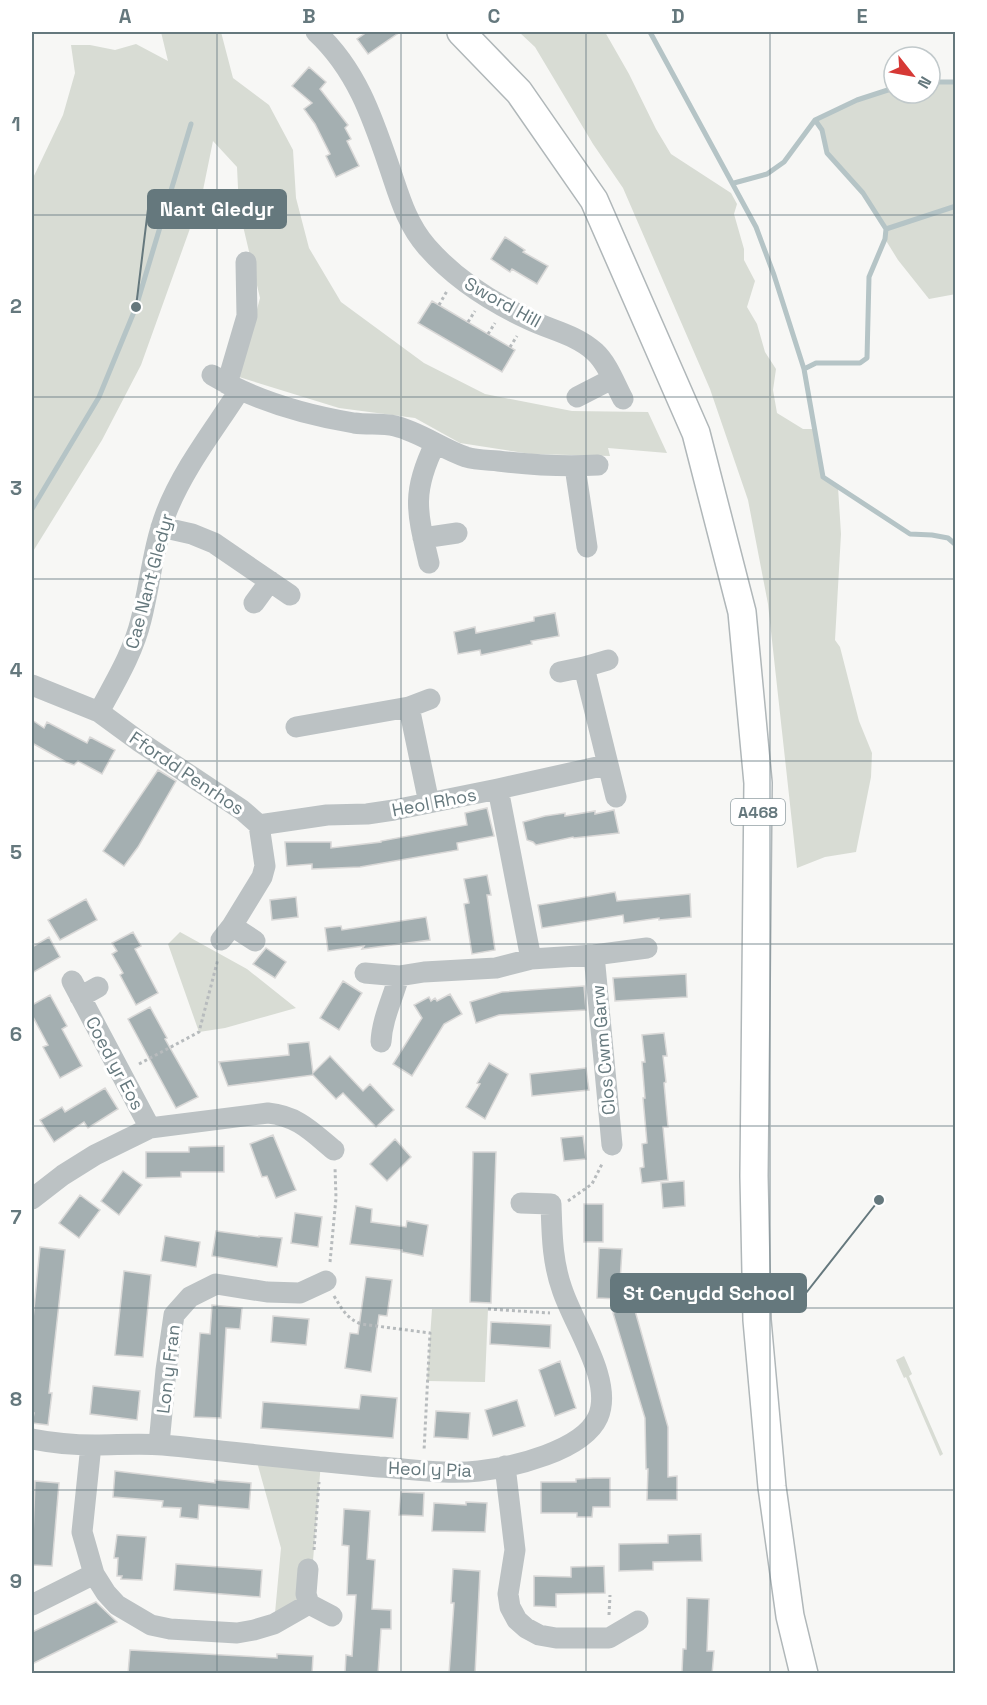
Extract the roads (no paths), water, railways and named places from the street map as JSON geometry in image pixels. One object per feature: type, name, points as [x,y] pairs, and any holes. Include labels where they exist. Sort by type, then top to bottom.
[{"type":"main road","name":"A468","points":[[461,32],[519,92],[594,200],[696,433],[742,612],[758,783],[754,1176],[757,1320],[772,1487],[790,1616],[805,1670]]},
{"type":"street","name":"Sword Hill","points":[[316,32],[348,68],[364,99],[405,215],[426,246],[457,277],[486,297],[529,320],[580,341],[595,352],[623,399]]},
{"type":"street","name":"Cae Nant Gledyr","points":[[99,712],[134,645],[161,527],[226,383],[247,316],[246,262]]},
{"type":"street","points":[[578,397],[612,379]]},
{"type":"street","points":[[226,383],[289,407],[350,422],[366,425],[392,425],[409,430],[469,458],[575,467],[598,465]]},
{"type":"street","points":[[429,563],[417,501],[424,465],[435,444]]},
{"type":"street","points":[[575,467],[587,547]]},
{"type":"street","points":[[161,527],[192,534],[214,543],[290,595]]},
{"type":"street","points":[[423,538],[457,534]]},
{"type":"street","points":[[254,603],[270,581]]},
{"type":"street","points":[[560,672],[608,660]]},
{"type":"street","points":[[585,667],[606,765],[616,797]]},
{"type":"street","name":"Ffordd Penrhos","points":[[32,686],[99,712],[242,810],[259,825],[265,866],[262,877],[226,933],[255,941]]},
{"type":"street","points":[[296,727],[348,716],[387,712],[430,699]]},
{"type":"street","points":[[409,707],[429,803]]},
{"type":"street","name":"Heol Rhos","points":[[259,825],[327,815],[367,814],[498,789],[606,765]]},
{"type":"street","points":[[498,789],[531,959]]},
{"type":"street","points":[[365,973],[399,976],[424,972],[496,968],[531,959],[594,955],[647,948]]},
{"type":"street","name":"Clos Cwm Garw","points":[[594,955],[612,1145]]},
{"type":"street","points":[[381,1042],[382,1026],[399,976]]},
{"type":"street","name":"Coed yr Eos","points":[[84,988],[120,1075],[150,1128]]},
{"type":"street","points":[[32,1199],[63,1175],[95,1155],[150,1128],[268,1113],[283,1114],[300,1122],[334,1150]]},
{"type":"street","name":"Heol y Pia","points":[[32,1439],[91,1445],[159,1444],[321,1462],[423,1470],[477,1471],[505,1466],[552,1452],[575,1442],[584,1436],[599,1416],[601,1390],[598,1374],[562,1290],[552,1242],[551,1204],[521,1203]]},
{"type":"street","name":"Lon y Fran","points":[[159,1444],[174,1315],[190,1297],[216,1284],[267,1292],[300,1293],[326,1281]]},
{"type":"street","points":[[91,1445],[82,1532],[94,1574],[117,1605],[151,1624],[170,1629],[237,1633],[274,1624],[309,1604]]},
{"type":"street","points":[[505,1466],[515,1550],[508,1594],[510,1607],[517,1620],[539,1635],[556,1638],[609,1638],[638,1621]]},
{"type":"street","points":[[308,1569],[306,1594],[309,1604],[332,1616]]},
{"type":"street","points":[[32,1605],[94,1574]]},
{"type":"waterway","points":[[650,32],[756,227],[804,369],[823,477],[910,534],[948,538],[956,545]]},
{"type":"waterway","points":[[942,82],[956,82]]},
{"type":"waterway","points":[[734,183],[767,174],[784,162],[815,120],[857,100],[882,92]]},
{"type":"waterway","points":[[804,369],[816,363],[860,363],[867,358],[869,277],[885,239],[886,229],[863,193],[827,153],[822,130],[815,120]]},
{"type":"waterway","points":[[32,509],[99,397],[136,307],[191,124]]},
{"type":"waterway","points":[[886,229],[956,206]]},
{"type":"place","name":"Nant Gledyr","points":[[136,307]]},
{"type":"place","name":"St Cenydd School","points":[[879,1200]]}]
